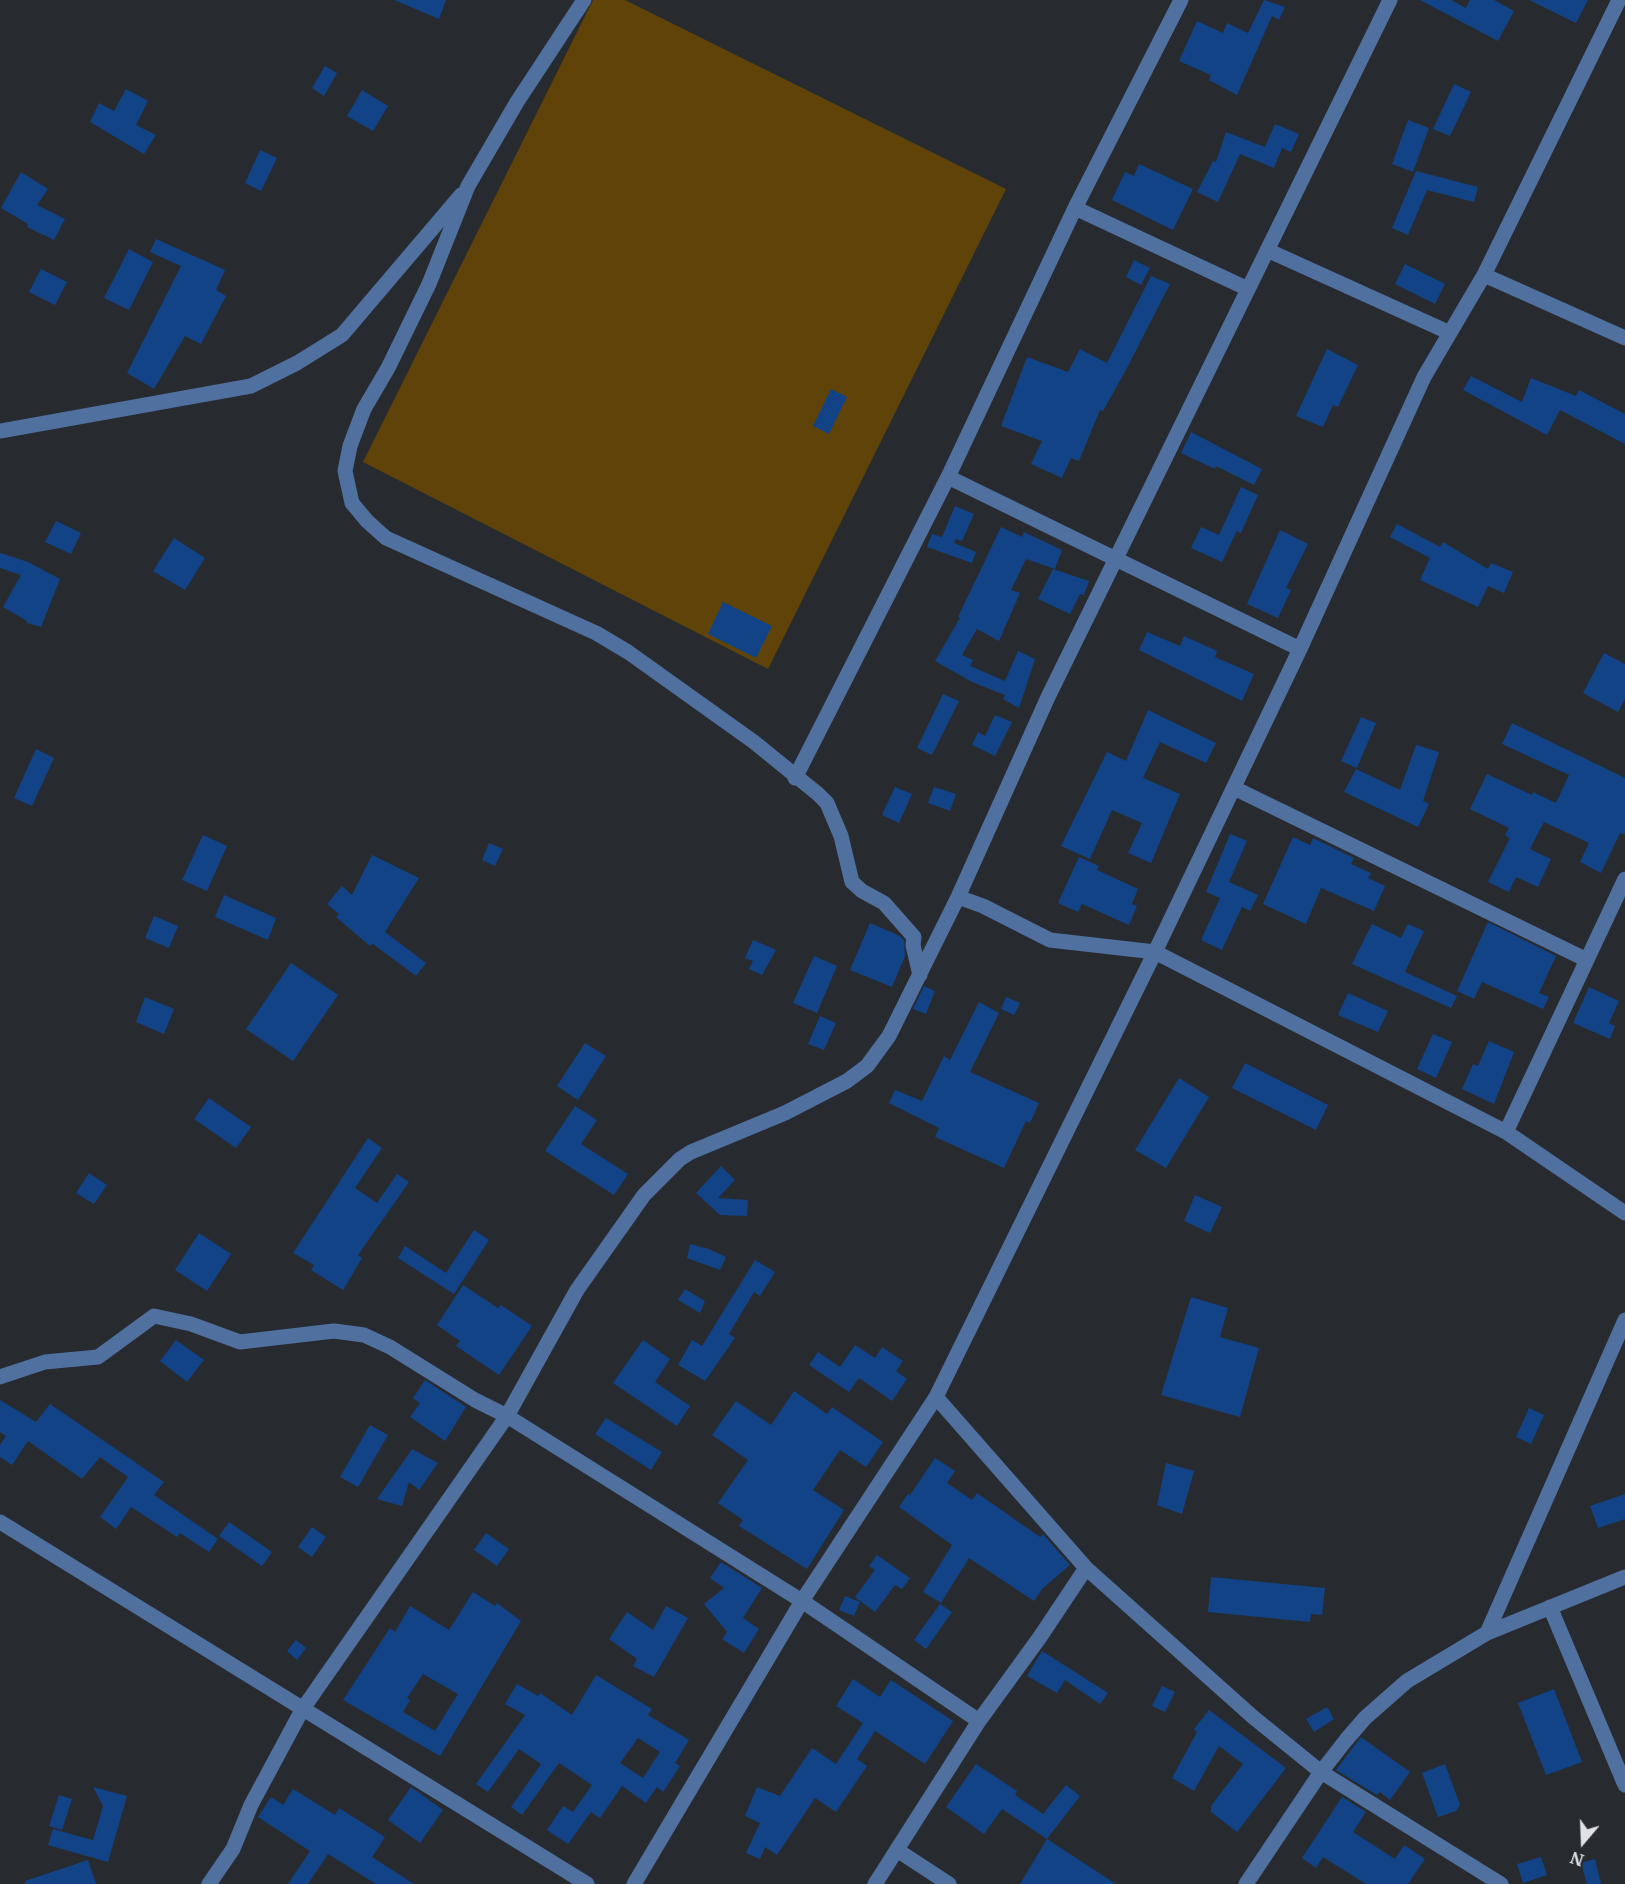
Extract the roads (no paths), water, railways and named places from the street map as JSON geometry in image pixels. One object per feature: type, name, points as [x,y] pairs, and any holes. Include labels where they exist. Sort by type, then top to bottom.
[{"type":"street","points":[[584,0],[517,102],[468,186],[429,284],[388,368],[364,410],[350,446],[345,471],[352,503],[386,538],[596,633],[628,652],[754,742],[827,803],[845,847],[852,882],[862,891],[884,903],[914,936],[913,945],[920,975]]},
{"type":"street","points":[[795,778],[948,477],[1075,208],[1181,0]]},
{"type":"street","points":[[209,1884],[233,1849],[251,1805],[302,1710],[507,1416],[577,1290],[644,1194],[664,1173],[691,1152],[785,1113],[847,1081],[867,1066],[889,1036],[958,897],[1048,697],[1390,0]]},
{"type":"street","points":[[634,1884],[802,1601],[936,1397],[1234,788],[1424,377],[1448,332],[1484,275],[1619,0]]},
{"type":"street","points":[[0,431],[251,386],[297,363],[342,335],[468,186]]},
{"type":"street","points":[[1075,208],[1248,289]]},
{"type":"street","points":[[1267,250],[1448,332]]},
{"type":"street","points":[[1484,275],[1625,338]]},
{"type":"street","points":[[948,477],[1300,649]]},
{"type":"street","points":[[1234,788],[1587,960]]},
{"type":"street","points":[[1506,1132],[1625,879]]},
{"type":"street","points":[[958,897],[983,906],[1050,939],[1155,952],[1506,1132],[1625,1212]]},
{"type":"street","points":[[0,1377],[45,1362],[98,1357],[154,1316],[191,1324],[240,1342],[346,1331],[390,1347],[475,1400],[507,1416],[802,1601],[979,1721]]},
{"type":"street","points":[[1487,1633],[1625,1320]]},
{"type":"street","points":[[936,1397],[1086,1568],[1253,1717],[1321,1772],[1499,1883]]},
{"type":"street","points":[[0,1522],[587,1884]]},
{"type":"street","points":[[875,1884],[979,1721],[1040,1637],[1086,1568]]},
{"type":"street","points":[[1246,1884],[1321,1772],[1365,1718],[1391,1694],[1431,1664],[1487,1633],[1625,1577]]},
{"type":"street","points":[[1550,1607],[1625,1785]]},
{"type":"street","points":[[897,1850],[949,1884]]}]
